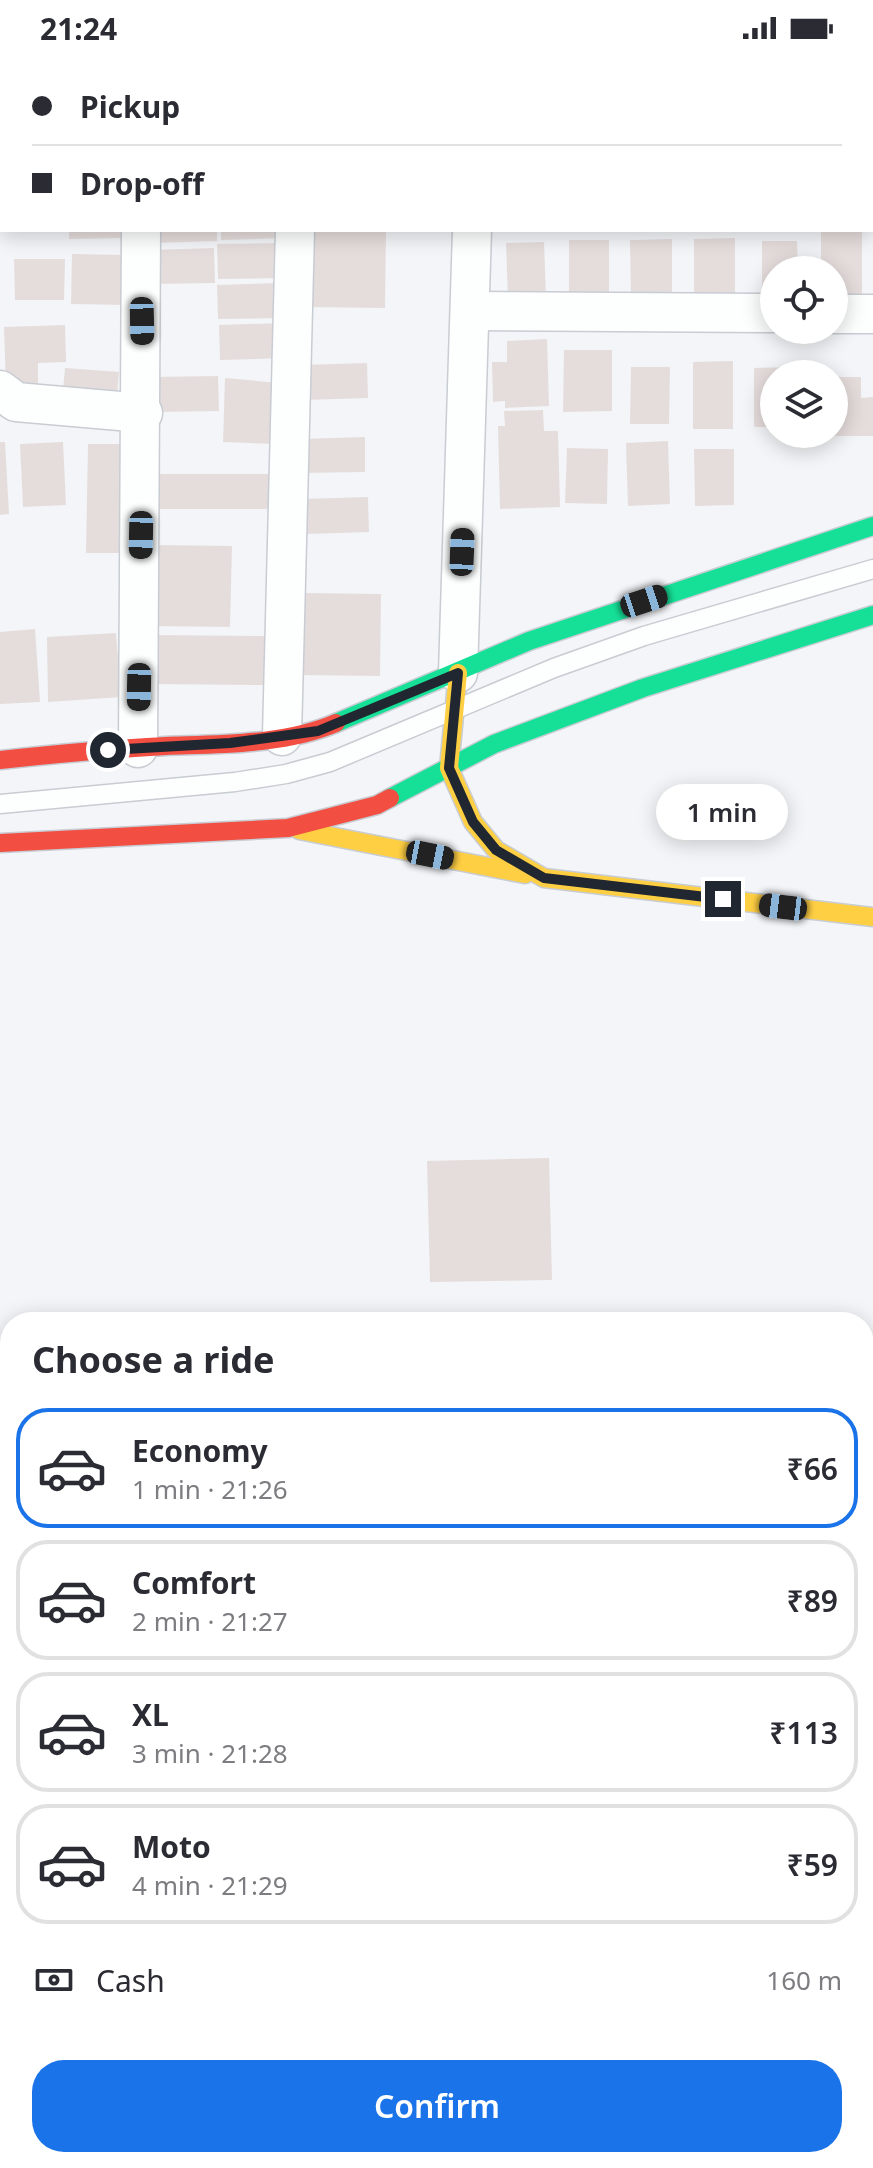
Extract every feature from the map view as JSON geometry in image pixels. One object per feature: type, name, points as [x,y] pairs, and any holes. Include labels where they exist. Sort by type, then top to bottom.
[{"type":"street","points":[[138,748],[143,413],[141,232]]},
{"type":"street","points":[[282,736],[295,232]]},
{"type":"street","points":[[472,232],[456,691],[449,768],[473,822],[496,850],[544,878]]},
{"type":"street","points":[[470,311],[760,313]]},
{"type":"street","points":[[848,314],[873,314]]},
{"type":"street","points":[[0,390],[16,402],[143,413]]},
{"type":"street","points":[[0,760],[230,743],[318,731],[456,691],[529,641],[873,526]]},
{"type":"street","points":[[0,843],[288,828],[377,805],[494,744],[643,688],[873,615]]},
{"type":"street","points":[[288,828],[544,878],[873,917]]},
{"type":"lane","points":[[0,804],[235,782],[286,774],[330,762],[456,691],[873,569]]},
{"type":"building","points":[[69,232],[126,232],[126,238],[69,239]]},
{"type":"building","points":[[152,232],[217,232],[217,241],[153,243]]},
{"type":"building","points":[[221,232],[285,232],[285,238],[221,240]]},
{"type":"building","points":[[306,232],[386,232],[385,308],[305,307]]},
{"type":"building","points":[[821,232],[862,232],[862,298],[848,298],[848,256],[821,256]]},
{"type":"building","points":[[735,238],[735,303],[694,303],[694,239]]},
{"type":"building","points":[[672,239],[672,300],[631,301],[630,240]]},
{"type":"building","points":[[569,240],[609,240],[609,300],[569,300]]},
{"type":"building","points":[[762,241],[797,241],[798,256],[762,256]]},
{"type":"building","points":[[544,242],[546,297],[508,298],[506,243]]},
{"type":"building","points":[[281,243],[282,278],[218,279],[217,244]]},
{"type":"building","points":[[214,248],[215,283],[152,284],[151,250]]},
{"type":"building","points":[[72,254],[126,255],[126,305],[71,304]]},
{"type":"building","points":[[14,259],[65,259],[64,300],[15,300]]},
{"type":"building","points":[[281,283],[282,318],[218,319],[217,285]]},
{"type":"building","points":[[283,323],[284,358],[220,360],[219,325]]},
{"type":"building","points":[[65,325],[66,362],[38,363],[38,389],[6,389],[4,327]]},
{"type":"building","points":[[547,339],[549,406],[505,408],[505,401],[493,402],[492,362],[507,362],[507,341]]},
{"type":"building","points":[[564,350],[612,350],[612,411],[563,412]]},
{"type":"building","points":[[733,361],[733,429],[693,429],[693,362]]},
{"type":"building","points":[[367,363],[368,398],[304,400],[303,365]]},
{"type":"building","points":[[631,367],[670,367],[669,424],[630,424]]},
{"type":"building","points":[[65,368],[119,372],[116,407],[62,402]]},
{"type":"building","points":[[754,368],[760,368],[760,427],[754,427]]},
{"type":"building","points":[[218,376],[219,411],[155,412],[154,377]]},
{"type":"building","points":[[848,377],[861,377],[861,398],[873,397],[873,436],[848,436]]},
{"type":"building","points":[[225,378],[279,383],[278,444],[223,442]]},
{"type":"building","points":[[543,410],[544,431],[558,431],[560,507],[500,509],[498,426],[505,426],[504,411]]},
{"type":"building","points":[[365,437],[365,472],[301,473],[300,439]]},
{"type":"building","points":[[668,441],[670,504],[628,506],[626,443]]},
{"type":"building","points":[[0,442],[5,442],[9,514],[0,515]]},
{"type":"building","points":[[63,442],[66,505],[23,507],[20,444]]},
{"type":"building","points":[[88,444],[123,444],[121,553],[86,553]]},
{"type":"building","points":[[567,448],[608,449],[607,504],[565,503]]},
{"type":"building","points":[[694,449],[734,449],[734,505],[695,506]]},
{"type":"building","points":[[154,474],[277,474],[278,509],[155,509]]},
{"type":"building","points":[[368,497],[369,532],[305,534],[304,499]]},
{"type":"building","points":[[152,545],[232,546],[230,627],[151,626]]},
{"type":"building","points":[[301,593],[381,594],[380,676],[300,675]]},
{"type":"building","points":[[35,629],[40,702],[0,704],[0,632]]},
{"type":"building","points":[[116,633],[121,697],[48,702],[47,637]]},
{"type":"building","points":[[153,635],[268,636],[267,685],[152,684]]},
{"type":"building","points":[[549,1158],[552,1280],[430,1282],[427,1161]]},
{"type":"traffic: fast","points":[[336,723],[529,641],[873,526]]},
{"type":"traffic: fast","points":[[390,798],[494,744],[643,688],[873,615]]},
{"type":"traffic: slow","points":[[458,673],[449,768],[473,822],[496,850],[544,878],[873,917]]},
{"type":"traffic: slow","points":[[299,830],[525,874]]},
{"type":"traffic: jam","points":[[0,760],[252,742],[296,736],[336,723]]},
{"type":"traffic: jam","points":[[0,843],[288,828],[377,805],[390,798]]},
{"type":"route","points":[[108,750],[230,743],[318,731],[458,673],[449,768],[473,822],[496,850],[544,878],[723,899]]}]
